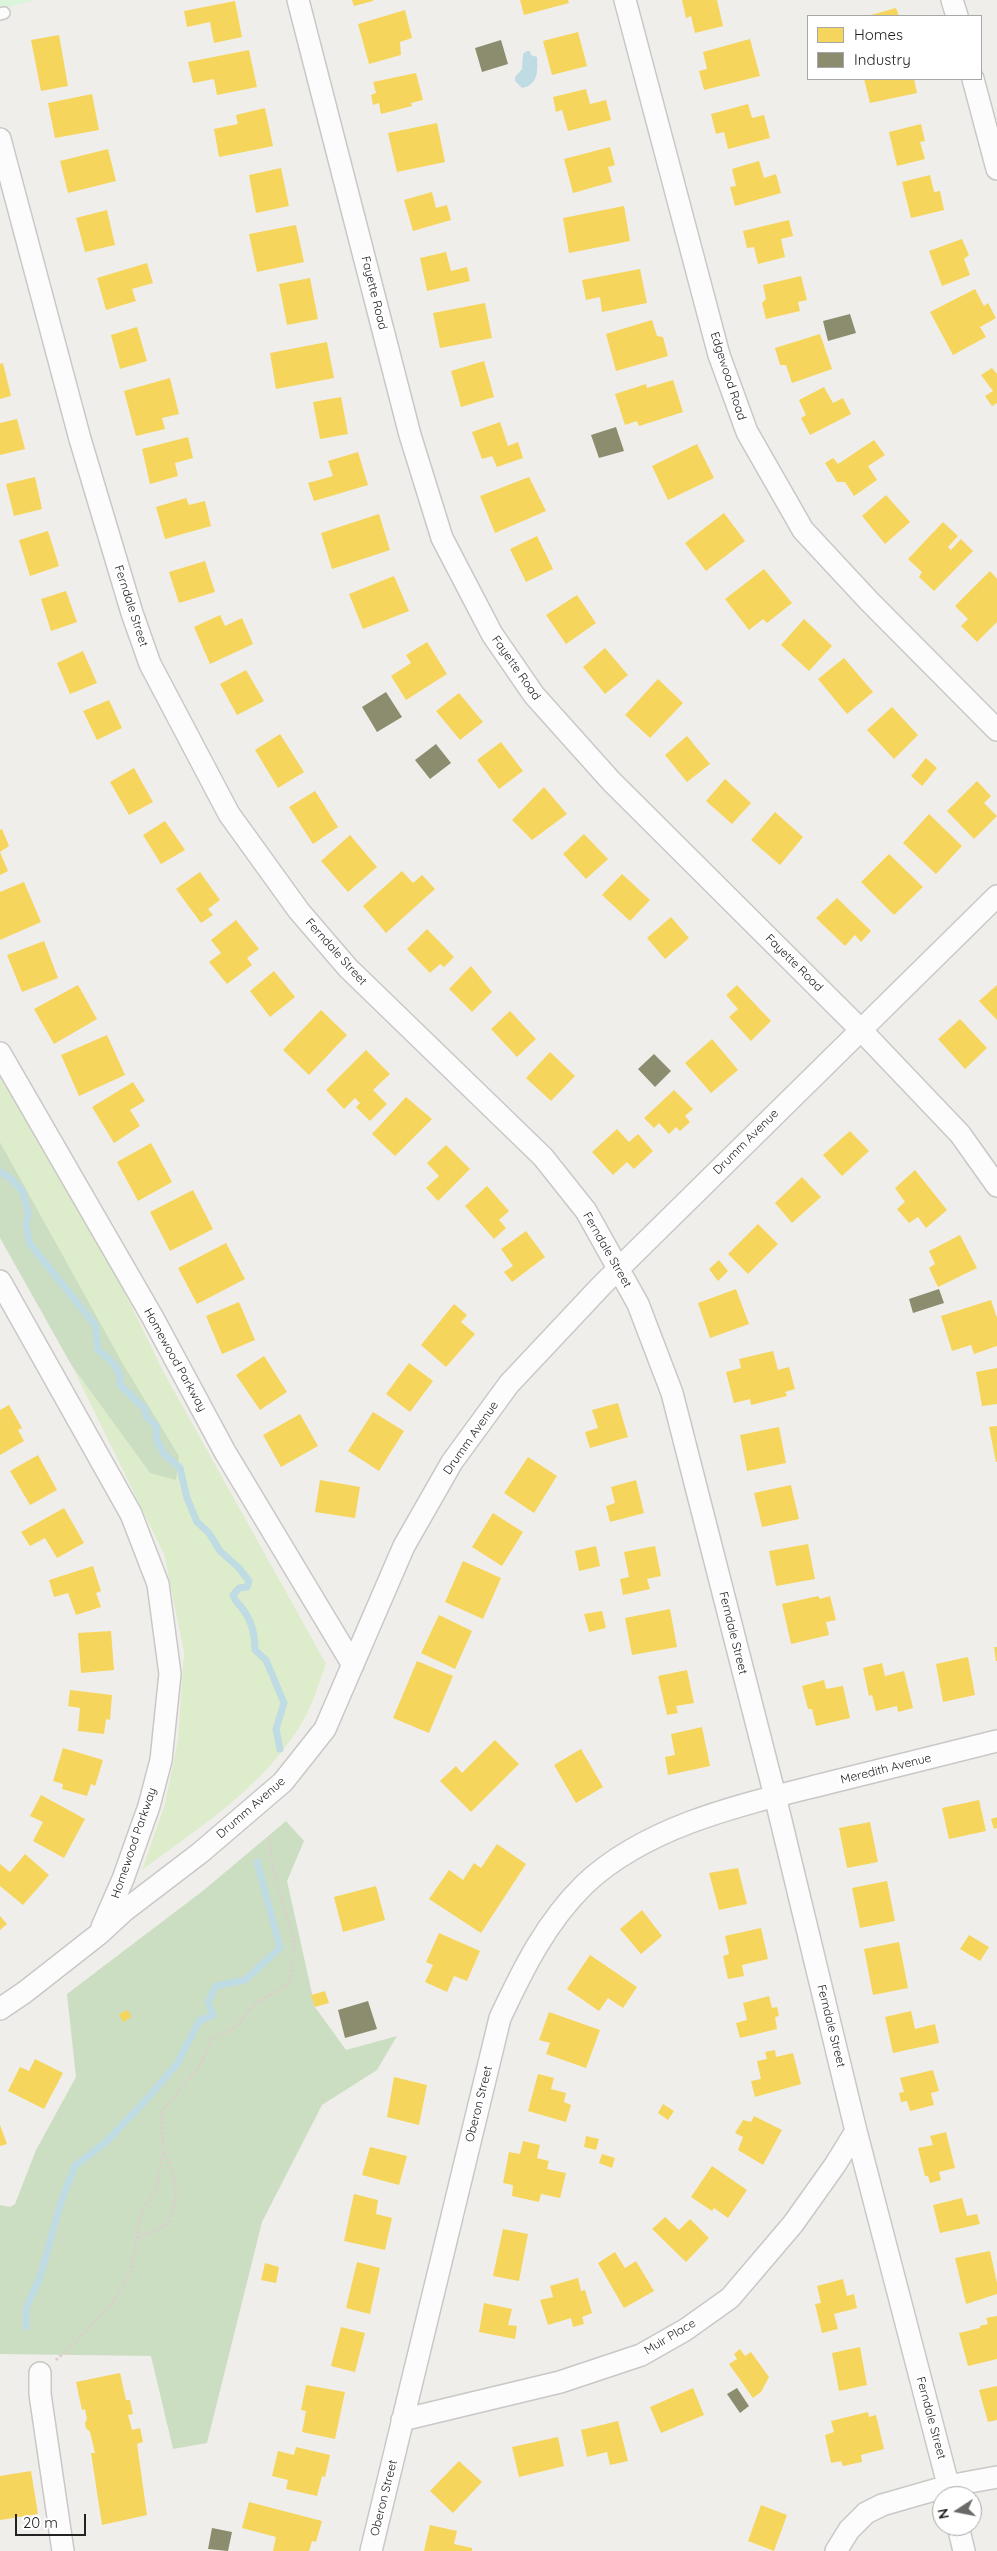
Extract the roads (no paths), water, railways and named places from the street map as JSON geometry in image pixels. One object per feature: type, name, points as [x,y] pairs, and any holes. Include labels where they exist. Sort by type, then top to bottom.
[{"type":"street","name":"Fayette Road","points":[[298,0],[413,444],[442,538],[492,634],[534,695],[611,781],[860,1029],[960,1134],[997,1186]]},
{"type":"street","name":"Edgewood Road","points":[[625,0],[719,355],[747,432],[803,530],[869,601],[997,730]]},
{"type":"street","points":[[952,0],[957,15]]},
{"type":"street","points":[[973,80],[997,169]]},
{"type":"street","name":"Ferndale Street","points":[[0,139],[80,439],[132,613],[150,664],[229,814],[299,911],[348,968],[543,1157],[586,1211],[638,1304],[672,1393],[775,1796],[856,2131],[949,2486]]},
{"type":"street","name":"Drumm Avenue","points":[[0,2009],[25,1992],[99,1934],[124,1911],[200,1853],[283,1782],[325,1729],[404,1546],[452,1462],[509,1384],[619,1268],[997,896]]},
{"type":"street","name":"Homewood Parkway","points":[[0,1053],[153,1318],[226,1452],[353,1665]]},
{"type":"street","name":"Homewood Parkway","points":[[0,1281],[131,1514],[158,1584],[170,1674],[161,1760],[149,1806],[123,1879],[99,1934]]},
{"type":"street","name":"Meredith Avenue","points":[[775,1796],[997,1741]]},
{"type":"street","name":"Oberon Street","points":[[371,2551],[500,2018],[523,1968],[550,1924],[585,1885],[615,1861],[682,1824],[775,1796]]},
{"type":"street","name":"Muir Place","points":[[402,2420],[560,2382],[641,2355],[685,2330],[730,2298],[793,2224],[835,2165],[856,2131]]},
{"type":"street","points":[[40,2374],[40,2394],[62,2551]]},
{"type":"street","points":[[967,2486],[997,2477]]},
{"type":"street","points":[[836,2551],[849,2530],[866,2513],[882,2505],[932,2495]]},
{"type":"street","points":[[960,2536],[964,2551]]},
{"type":"water","points":[[530,51],[531,55],[537,57],[537,72],[534,81],[522,88],[515,81],[515,77],[522,69],[523,54]]},
{"type":"waterway","points":[[0,1172],[10,1178],[23,1192],[28,1213],[26,1226],[30,1244],[95,1325],[98,1350],[117,1369],[120,1385],[145,1409],[146,1416],[156,1426],[157,1441],[164,1454],[180,1468],[187,1498],[197,1522],[209,1533],[220,1551],[238,1567],[249,1581],[247,1587],[239,1588],[233,1595],[250,1620],[255,1650],[266,1660],[284,1703],[276,1729],[280,1749]]},
{"type":"waterway","points":[[26,2327],[26,2308],[40,2277],[61,2202],[75,2166],[107,2141],[177,2064],[199,2021],[213,2015],[208,2002],[216,1986],[245,1980],[280,1948],[257,1862]]}]
